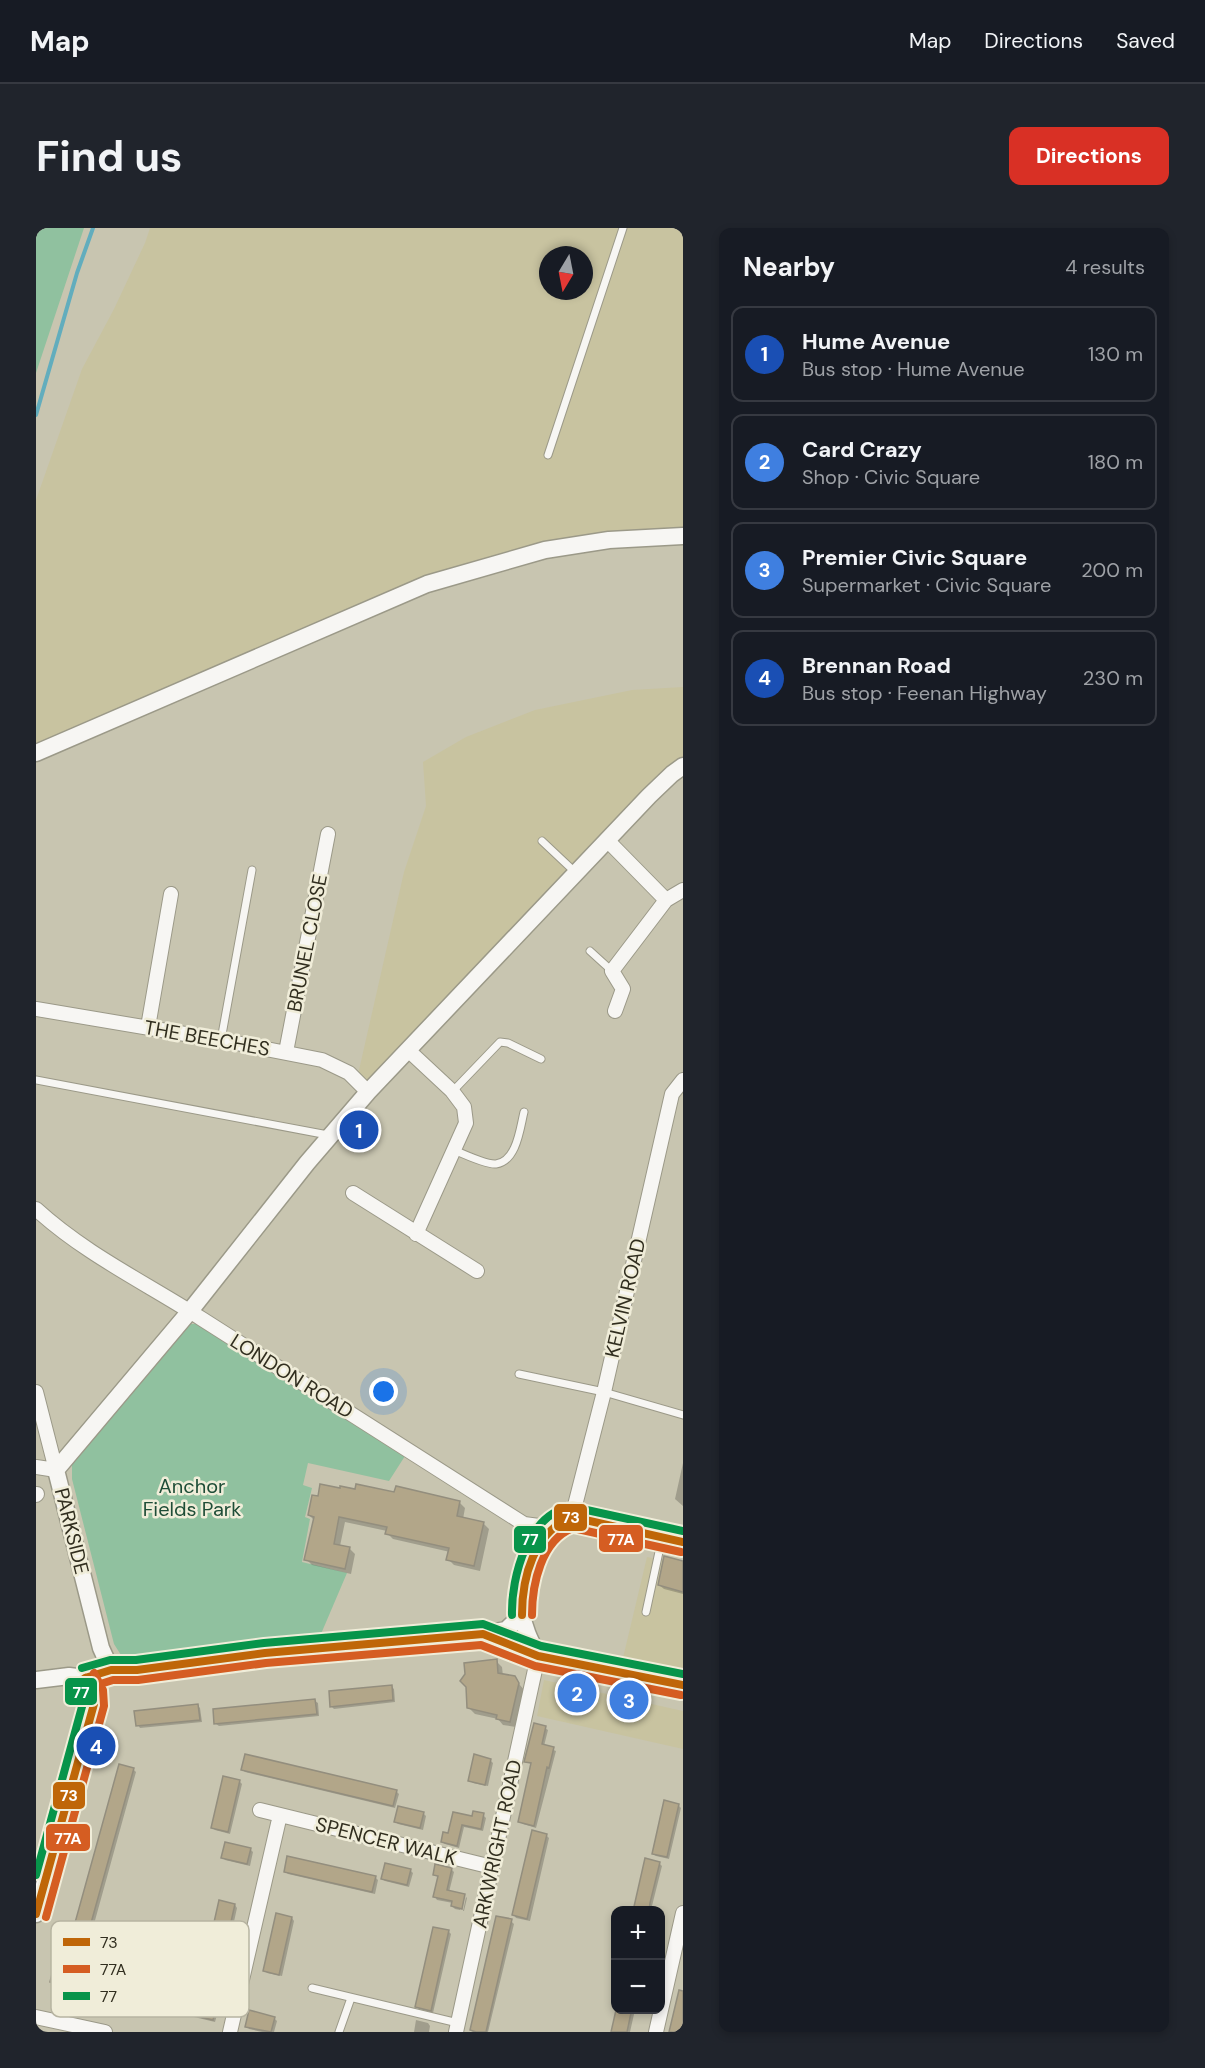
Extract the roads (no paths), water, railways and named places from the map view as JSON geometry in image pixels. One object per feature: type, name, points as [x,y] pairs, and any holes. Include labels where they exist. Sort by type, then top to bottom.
[{"type":"street","points":[[36,753],[426,584],[545,550],[609,540],[683,536]]},
{"type":"street","points":[[36,1467],[56,1470],[190,1311],[330,1135],[368,1092],[607,840],[672,774],[683,766]]},
{"type":"street","name":"BRUNEL CLOSE","points":[[286,1052],[328,834]]},
{"type":"street","points":[[607,840],[666,900]]},
{"type":"street","points":[[615,1011],[623,989],[612,971],[666,900],[683,890]]},
{"type":"street","points":[[148,1027],[171,894]]},
{"type":"street","name":"THE BEECHES","points":[[36,1009],[221,1040],[322,1060],[349,1073],[368,1092]]},
{"type":"street","points":[[408,1050],[452,1092],[464,1107],[466,1123],[416,1234]]},
{"type":"street","name":"KELVIN ROAD","points":[[565,1521],[603,1392],[672,1094],[682,1081]]},
{"type":"street","points":[[353,1194],[477,1271]]},
{"type":"street","name":"LONDON ROAD","points":[[36,1209],[56,1227],[89,1250],[190,1311],[524,1524]]},
{"type":"street","name":"PARKSIDE","points":[[36,1392],[101,1648],[111,1670]]},
{"type":"street","points":[[538,1656],[527,1635],[522,1615],[524,1589],[533,1554],[551,1528],[565,1521]]},
{"type":"street","points":[[533,1554],[524,1524],[539,1526],[565,1521],[683,1542]]},
{"type":"street","points":[[36,1680],[69,1676],[85,1678],[111,1670],[137,1670],[287,1651],[483,1635],[506,1630],[522,1615]]},
{"type":"street","points":[[483,1635],[538,1656],[683,1685]]},
{"type":"street","name":"ARKWRIGHT ROAD","points":[[457,2027],[538,1656]]},
{"type":"street","points":[[37,1905],[94,1704],[93,1693],[85,1678]]},
{"type":"street","name":"SPENCER WALK","points":[[260,1810],[492,1866]]},
{"type":"street","points":[[249,1950],[280,1815]]},
{"type":"street","points":[[656,2032],[683,1913]]},
{"type":"street","points":[[36,2017],[105,2032]]},
{"type":"street","points":[[230,2032],[233,2017]]},
{"type":"lane","points":[[548,455],[623,228]]},
{"type":"lane","points":[[542,841],[576,873]]},
{"type":"lane","points":[[221,1040],[252,870]]},
{"type":"lane","points":[[590,951],[612,971]]},
{"type":"lane","points":[[452,1092],[500,1042],[508,1043],[541,1059]]},
{"type":"lane","points":[[36,1080],[330,1135]]},
{"type":"lane","points":[[454,1150],[492,1164],[503,1161],[513,1150],[524,1112]]},
{"type":"lane","points":[[519,1374],[603,1392],[683,1414]]},
{"type":"lane","points":[[646,1612],[662,1537]]},
{"type":"lane","points":[[312,1988],[457,2027]]},
{"type":"lane","points":[[339,2032],[351,1998]]},
{"type":"waterway","points":[[36,415],[77,273],[93,228]]},
{"type":"place","name":"Hume Avenue","points":[[359,1130]]},
{"type":"place","name":"Card Crazy","points":[[577,1693]]},
{"type":"place","name":"Premier Civic Square","points":[[629,1700]]},
{"type":"place","name":"Brennan Road","points":[[96,1746]]},
{"type":"park label","name":"Anchor Fields Park","points":[[192,1498]]}]
